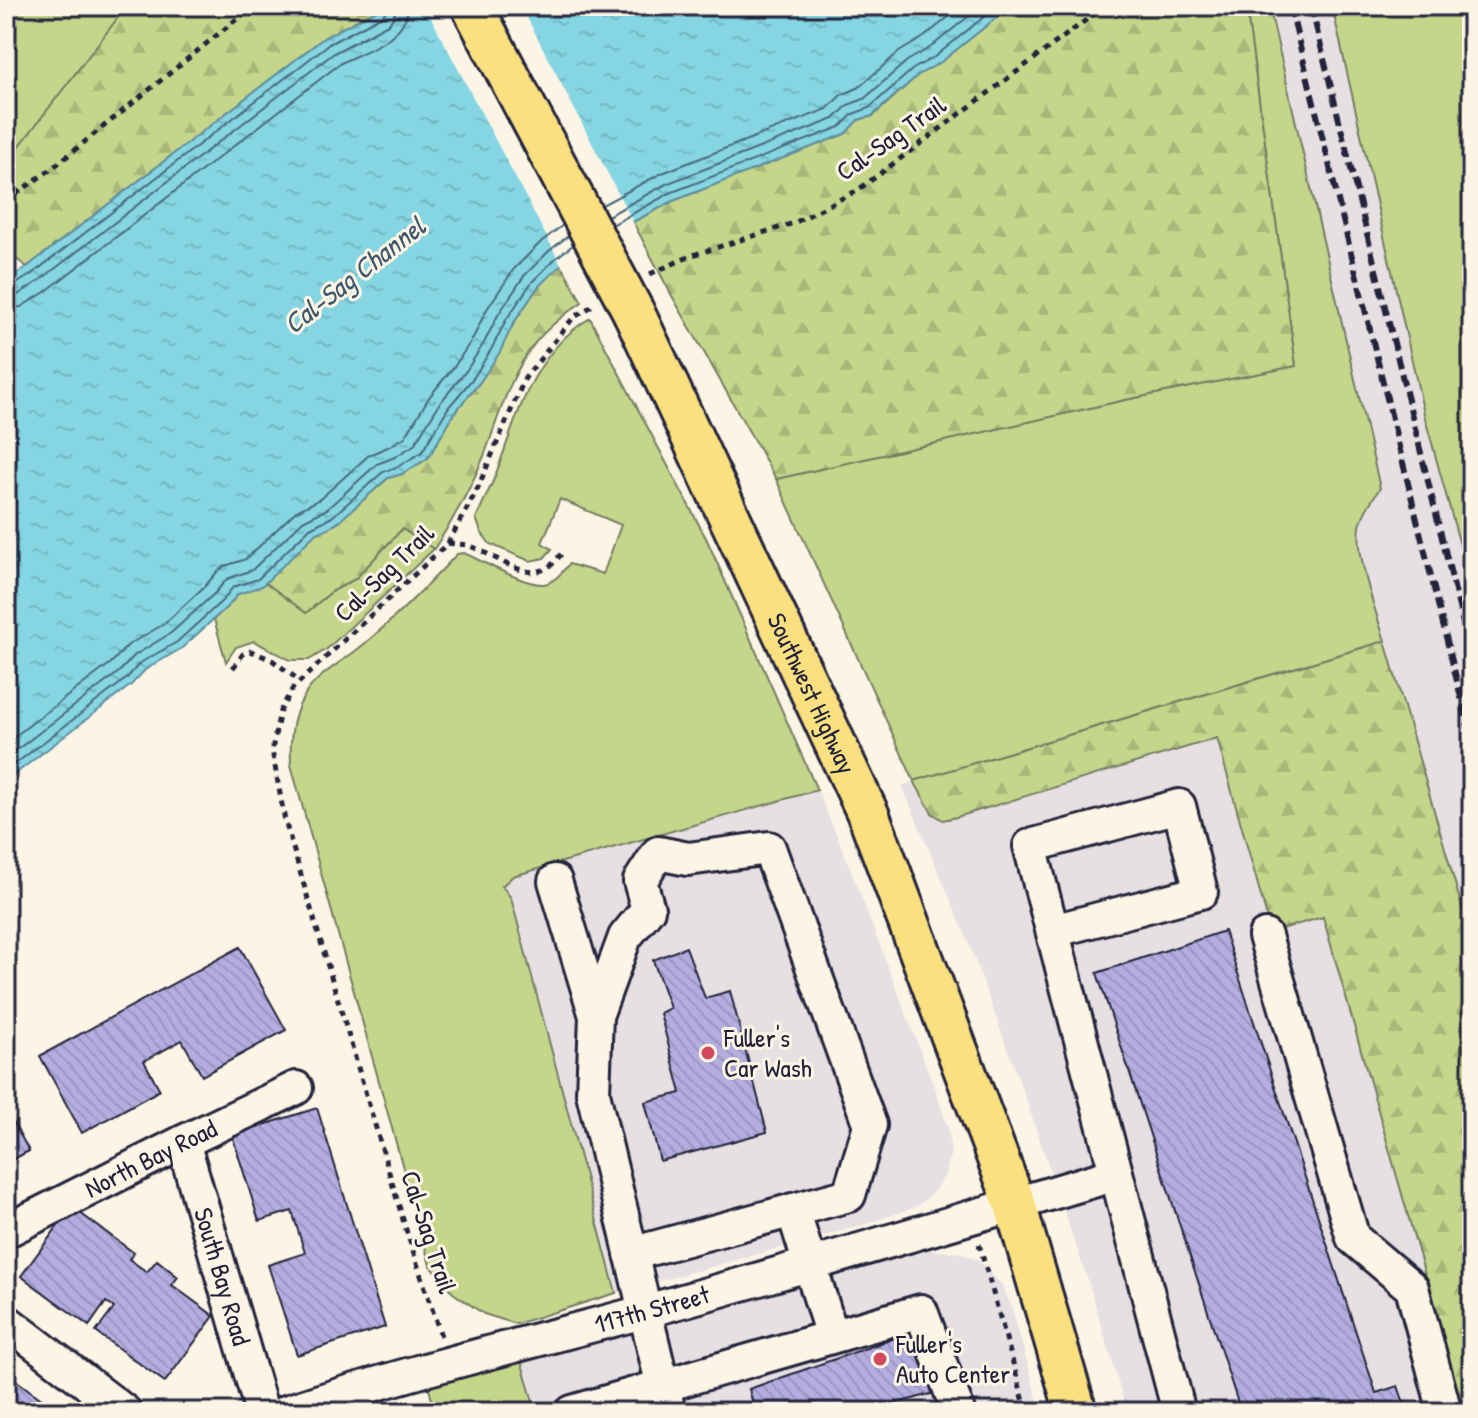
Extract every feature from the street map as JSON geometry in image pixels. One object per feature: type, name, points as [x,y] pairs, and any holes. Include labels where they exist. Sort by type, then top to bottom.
[{"type":"main road","name":"Southwest Highway","points":[[472,6],[626,297],[869,816],[1015,1204],[1076,1412]]},
{"type":"street","points":[[1053,931],[1201,892],[1179,806],[1030,846],[1179,1412]]},
{"type":"street","points":[[631,1254],[849,1195],[870,1125],[769,848],[688,859],[658,853],[640,881],[648,909],[625,937],[596,1016],[593,1093],[665,1399]]},
{"type":"street","points":[[555,881],[596,1016]]},
{"type":"street","points":[[1265,936],[1353,1238],[1412,1288],[1445,1412]]},
{"type":"street","name":"North Bay Road","points":[[6,1231],[296,1088]]},
{"type":"street","name":"South Bay Road","points":[[183,1142],[262,1412]]},
{"type":"street","name":"117th Street","points":[[286,1412],[972,1218],[1116,1174]]},
{"type":"street","points":[[793,1210],[832,1336]]},
{"type":"street","points":[[572,1412],[665,1399],[832,1336],[921,1311],[958,1411],[955,1412]]},
{"type":"street","points":[[6,1321],[125,1412]]},
{"type":"path","points":[[6,201],[51,169],[253,6]]},
{"type":"path","name":"Cal-Sag Trail","points":[[451,1363],[407,1233],[285,821],[272,750],[280,711],[300,681],[448,543],[476,492],[525,378],[573,318],[626,297],[693,255],[794,223],[858,190],[1105,6]]},
{"type":"path","points":[[1466,6],[1472,29]]},
{"type":"path","points":[[448,543],[465,545],[515,568],[532,572],[546,570],[561,554]]},
{"type":"path","points":[[233,668],[243,654],[251,651],[272,660],[300,681]]},
{"type":"path","points":[[972,1218],[1027,1412]]},
{"type":"shaded area","points":[[1269,6],[1332,6],[1425,418],[1472,589],[1472,942],[1361,555],[1360,524],[1380,488]]},
{"type":"shaded area","points":[[1217,737],[1271,931],[1323,917],[1464,1412],[1127,1412],[1089,1284],[1024,1094],[968,941],[902,786],[914,781],[932,813],[943,820],[957,818]]},
{"type":"shaded area","points":[[817,790],[936,1091],[948,1128],[951,1152],[945,1175],[932,1194],[916,1207],[864,1225],[616,1293],[512,898],[502,886],[513,876]]},
{"type":"shaded area","points":[[930,1250],[961,1253],[978,1260],[1002,1285],[1012,1308],[1041,1412],[536,1412],[520,1357],[856,1266]]},
{"type":"green space","points":[[6,6],[127,6],[6,164]]},
{"type":"green space","points":[[127,6],[384,6],[325,37],[27,267],[6,251],[6,164]]},
{"type":"green space","points":[[1011,6],[1246,6],[1296,366],[1125,400],[776,479],[633,222],[673,201],[845,134],[858,120],[873,116],[918,75],[941,62]]},
{"type":"green space","points":[[1246,6],[1269,6],[1380,488],[1365,513],[1359,534],[1367,581],[1385,641],[914,781],[776,479],[1125,400],[1296,366]]},
{"type":"green space","points":[[1332,6],[1472,6],[1472,589],[1425,418]]},
{"type":"green space","points":[[561,264],[582,302],[545,332],[526,356],[511,383],[473,480],[434,549],[402,529],[355,579],[331,592],[306,613],[265,582],[315,534],[336,524],[388,478],[402,474],[428,458],[455,412],[480,382],[538,287]]},
{"type":"green space","points":[[590,318],[707,540],[817,790],[513,876],[502,886],[511,898],[616,1293],[516,1324],[484,1314],[453,1293],[430,1265],[291,765],[291,739],[299,706],[314,683],[384,627],[457,554],[464,553],[536,584],[552,581],[569,564],[603,574],[621,525],[560,499],[542,543],[552,549],[544,558],[530,561],[490,544],[476,518],[528,389],[553,350]]},
{"type":"green space","points":[[402,529],[434,549],[327,649],[309,660],[290,660],[254,641],[236,647],[226,662],[214,619],[238,594],[265,582],[306,613],[331,592],[355,579]]},
{"type":"green space","points":[[1385,641],[1472,942],[1472,1412],[1464,1412],[1323,917],[1271,932],[1217,738],[943,820],[932,813],[914,781]]},
{"type":"green space","points":[[520,1357],[536,1412],[435,1412],[427,1381]]},
{"type":"water","name":"Cal-Sag Channel","points":[[384,6],[1011,6],[941,62],[918,75],[872,116],[858,120],[845,134],[673,201],[573,253],[538,287],[513,324],[500,352],[455,412],[428,458],[402,474],[388,478],[336,524],[315,534],[262,586],[238,594],[182,648],[145,670],[131,685],[6,781],[6,281],[325,37]]},
{"type":"pier","points":[[425,6],[521,6],[635,226],[576,257],[563,268]]},
{"type":"building","points":[[1224,931],[1376,1393],[1398,1386],[1407,1412],[1241,1412],[1097,973]]},
{"type":"building","points":[[240,947],[286,1030],[202,1076],[182,1040],[144,1061],[160,1090],[82,1133],[40,1056]]},
{"type":"building","name":"Fuller's Car Wash","points":[[686,947],[705,998],[730,991],[767,1132],[660,1161],[645,1102],[681,1093],[660,1013],[670,1008],[653,960]]},
{"type":"building","points":[[317,1108],[385,1327],[297,1355],[268,1265],[305,1253],[292,1211],[259,1221],[232,1135]]},
{"type":"building","points":[[6,1109],[29,1151],[6,1163]]},
{"type":"building","points":[[72,1207],[134,1253],[129,1259],[147,1272],[157,1260],[178,1277],[172,1285],[214,1316],[165,1382],[96,1332],[114,1308],[106,1302],[89,1326],[21,1276]]},
{"type":"building","name":"Fuller's Auto Center","points":[[918,1330],[935,1393],[878,1408],[880,1412],[755,1412],[749,1389]]},
{"type":"building","points":[[6,1373],[51,1406],[47,1412],[6,1412]]},
{"type":"railway","points":[[1290,6],[1472,742]]},
{"type":"railway","points":[[1311,6],[1472,660]]},
{"type":"place","name":"Fuller's Car Wash","points":[[708,1053]]},
{"type":"place","name":"Fuller's Auto Center","points":[[880,1359]]}]
